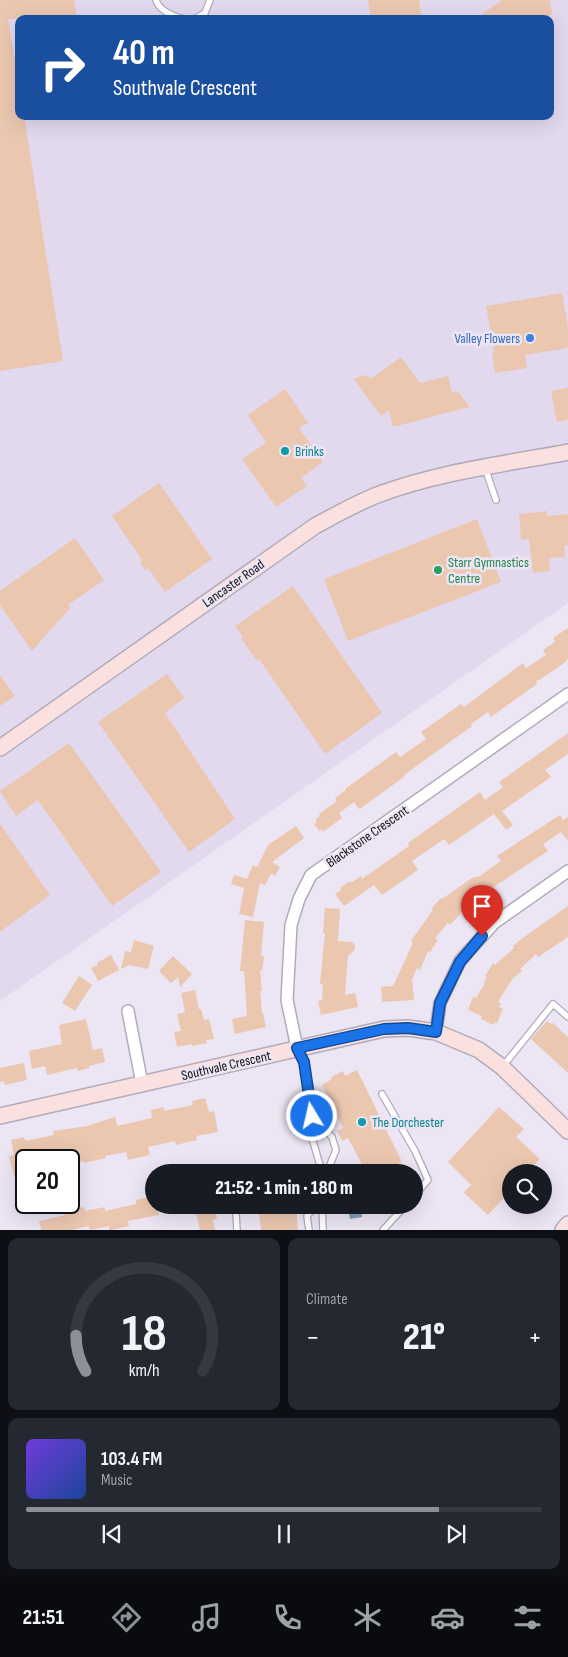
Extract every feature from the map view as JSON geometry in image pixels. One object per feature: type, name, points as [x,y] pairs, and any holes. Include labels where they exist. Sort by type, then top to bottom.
[{"type":"street","name":"Lancaster Road","points":[[0,748],[315,526],[360,502],[394,489],[442,476],[568,452]]},
{"type":"street","name":"Lancaster Road","points":[[488,467],[568,460]]},
{"type":"street","name":"Blackstone Crescent","points":[[297,1048],[288,1000],[291,925],[299,899],[311,875],[568,694]]},
{"type":"street","points":[[436,1032],[440,1003],[460,962],[494,923],[568,871]]},
{"type":"street","points":[[128,1011],[142,1084]]},
{"type":"street","name":"Southvale Crescent","points":[[0,1116],[384,1029],[408,1028],[436,1032],[479,1050],[502,1067],[568,1131]]},
{"type":"street","points":[[563,1230],[568,1224]]},
{"type":"lane","points":[[156,0],[157,5],[171,15]]},
{"type":"lane","points":[[201,15],[205,13],[210,0]]},
{"type":"lane","points":[[488,467],[496,500]]},
{"type":"lane","points":[[502,1067],[553,1004],[568,1017]]},
{"type":"lane","points":[[297,1048],[304,1062],[312,1116],[312,1138],[320,1164]]},
{"type":"lane","points":[[382,1094],[421,1164]]},
{"type":"lane","points":[[312,1116],[332,1137],[336,1150],[330,1164]]},
{"type":"lane","points":[[423,1169],[428,1180],[423,1186]]},
{"type":"lane","points":[[236,1214],[237,1230]]},
{"type":"lane","points":[[309,1214],[307,1216],[309,1230]]},
{"type":"lane","points":[[322,1214],[323,1230]]},
{"type":"lane","points":[[384,1230],[398,1214]]},
{"type":"shaded area","points":[[0,0],[568,0],[568,603],[0,1001]]},
{"type":"water","points":[[349,1214],[362,1214],[362,1217],[350,1219]]},
{"type":"building","points":[[0,0],[74,0],[76,15],[15,15],[15,19],[8,19],[15,60],[15,120],[25,120],[63,361],[0,371]]},
{"type":"building","points":[[368,0],[419,0],[421,15],[370,15]]},
{"type":"building","points":[[502,0],[550,0],[552,14],[551,15],[481,15]]},
{"type":"building","name":"Valley Flowers","points":[[562,293],[568,328],[568,348],[525,355],[527,368],[495,373],[492,352],[494,351],[486,306]]},
{"type":"building","points":[[401,357],[420,383],[448,376],[452,393],[458,391],[469,407],[393,427],[389,410],[381,416],[354,379],[363,375],[372,378]]},
{"type":"building","points":[[568,388],[568,420],[557,422],[551,391]]},
{"type":"building","name":"Brinks","points":[[285,389],[308,423],[299,428],[323,462],[301,478],[307,486],[276,507],[242,459],[266,443],[248,415]]},
{"type":"building","points":[[159,483],[212,559],[165,592],[148,568],[145,570],[140,562],[142,560],[112,516]]},
{"type":"building","points":[[547,511],[547,516],[568,514],[568,545],[564,546],[565,557],[549,558],[550,571],[533,573],[529,539],[521,540],[519,514]]},
{"type":"building","points":[[477,519],[501,582],[348,641],[324,579]]},
{"type":"building","points":[[75,538],[104,580],[68,605],[70,608],[32,651],[0,605],[0,591]]},
{"type":"building","points":[[293,586],[382,713],[325,754],[259,659],[257,661],[235,626]]},
{"type":"building","points":[[568,628],[568,659],[563,664],[536,682],[537,684],[491,717],[488,712],[471,724],[472,726],[364,806],[359,809],[354,802],[339,813],[342,818],[323,832],[322,829],[319,831],[314,824],[317,822],[315,820],[320,816],[319,814],[337,801],[335,798],[345,789],[396,752],[400,757],[426,739],[421,732],[461,704],[464,707],[523,663],[526,668],[546,655],[543,650],[555,642],[553,638]]},
{"type":"building","points":[[167,674],[184,698],[165,713],[235,819],[189,852],[98,722]]},
{"type":"building","points":[[0,675],[15,696],[0,706]]},
{"type":"building","points":[[568,733],[568,754],[545,770],[551,777],[502,811],[513,825],[506,830],[494,814],[449,845],[444,839],[412,861],[418,870],[382,895],[374,885],[344,906],[335,894],[350,881],[351,883],[361,876],[362,879],[409,846],[408,843],[480,792],[485,800],[503,787],[499,782]]},
{"type":"building","points":[[69,743],[161,872],[112,906],[38,800],[16,816],[0,791]]},
{"type":"building","points":[[560,815],[563,820],[568,817],[568,841],[561,832],[543,844],[548,851],[483,894],[484,896],[462,912],[450,925],[448,923],[435,938],[438,940],[430,952],[428,951],[420,970],[417,968],[412,980],[414,1000],[382,1002],[381,987],[393,986],[413,943],[411,941],[433,910],[431,909],[441,898],[472,878],[480,876],[501,861],[497,856]]},
{"type":"building","points":[[0,824],[50,895],[0,932]]},
{"type":"building","points":[[296,826],[304,838],[272,862],[280,867],[275,876],[271,874],[265,885],[260,883],[253,917],[239,914],[244,888],[231,884],[234,875],[247,879],[253,865],[257,867],[268,845]]},
{"type":"building","points":[[568,906],[568,937],[538,957],[536,954],[520,969],[522,971],[513,978],[498,1002],[501,1003],[499,1007],[503,1009],[497,1023],[495,1022],[494,1025],[481,1019],[482,1016],[468,1010],[473,997],[476,998],[485,983],[487,977],[485,976],[493,963],[495,965],[520,940]]},
{"type":"building","points":[[325,908],[340,909],[338,941],[352,942],[355,945],[355,949],[348,956],[345,995],[355,993],[358,1007],[321,1015],[318,1001],[322,1000],[323,984],[320,984],[325,933],[323,931]]},
{"type":"building","points":[[245,920],[264,922],[261,956],[264,956],[262,971],[260,970],[262,991],[260,991],[262,1013],[266,1027],[235,1034],[232,1019],[247,1016],[244,971],[240,971]]},
{"type":"building","points":[[134,940],[154,946],[148,969],[129,965],[121,969],[125,951],[131,952]]},
{"type":"building","points":[[111,955],[119,970],[98,981],[91,968]]},
{"type":"building","points":[[173,956],[192,974],[180,987],[178,977],[171,983],[159,971]]},
{"type":"building","points":[[79,976],[92,985],[75,1011],[62,1003]]},
{"type":"building","points":[[195,990],[199,1009],[201,1009],[204,1020],[209,1019],[214,1039],[206,1040],[207,1043],[177,1047],[174,1032],[181,1031],[177,1014],[185,1012],[181,993]]},
{"type":"building","points":[[86,1019],[93,1050],[102,1048],[105,1062],[78,1071],[77,1068],[47,1075],[45,1066],[32,1069],[29,1051],[62,1044],[59,1025]]},
{"type":"building","points":[[547,1021],[551,1024],[553,1023],[568,1037],[568,1073],[531,1039]]},
{"type":"building","points":[[24,1063],[27,1080],[5,1085],[4,1081],[0,1082],[0,1068]]},
{"type":"building","name":"The Dorchester","points":[[357,1070],[402,1162],[398,1164],[362,1164],[348,1138],[342,1141],[337,1131],[343,1128],[322,1085],[332,1079],[331,1077],[343,1071],[345,1076]]},
{"type":"building","points":[[205,1098],[209,1112],[214,1111],[218,1132],[196,1136],[197,1140],[176,1145],[175,1141],[148,1147],[150,1155],[128,1160],[126,1152],[84,1163],[83,1161],[80,1162],[80,1149],[15,1149],[14,1176],[9,1156],[14,1155],[11,1140],[24,1137],[25,1141],[54,1135],[53,1131],[87,1126],[115,1117],[117,1126],[152,1118],[151,1110],[164,1107],[164,1111],[193,1105],[192,1101]]},
{"type":"building","points":[[499,1107],[524,1129],[516,1137],[540,1159],[535,1164],[502,1164],[502,1200],[488,1215],[465,1194],[464,1192],[471,1185],[448,1162]]},
{"type":"building","points":[[145,1198],[145,1214],[159,1215],[128,1221],[129,1226],[111,1230],[109,1230],[109,1226],[90,1230],[88,1226],[72,1230],[41,1230],[39,1221],[65,1214],[80,1214],[80,1208],[84,1207],[85,1211],[105,1207],[105,1211],[136,1204],[136,1200]]},
{"type":"building","points":[[196,1214],[216,1214],[217,1219],[213,1220],[215,1230],[200,1230]]},
{"type":"building","points":[[259,1214],[297,1214],[298,1230],[261,1230]]},
{"type":"place","name":"Valley Flowers","points":[[530,338]]},
{"type":"place","name":"Brinks","points":[[285,451]]},
{"type":"place","name":"Starr Gymnastics Centre","points":[[438,570]]},
{"type":"place","name":"The Dorchester","points":[[362,1122]]},
{"type":"route","points":[[312,1116],[304,1062],[297,1048],[384,1029],[408,1028],[436,1032],[440,1003],[460,962],[482,936]]}]
